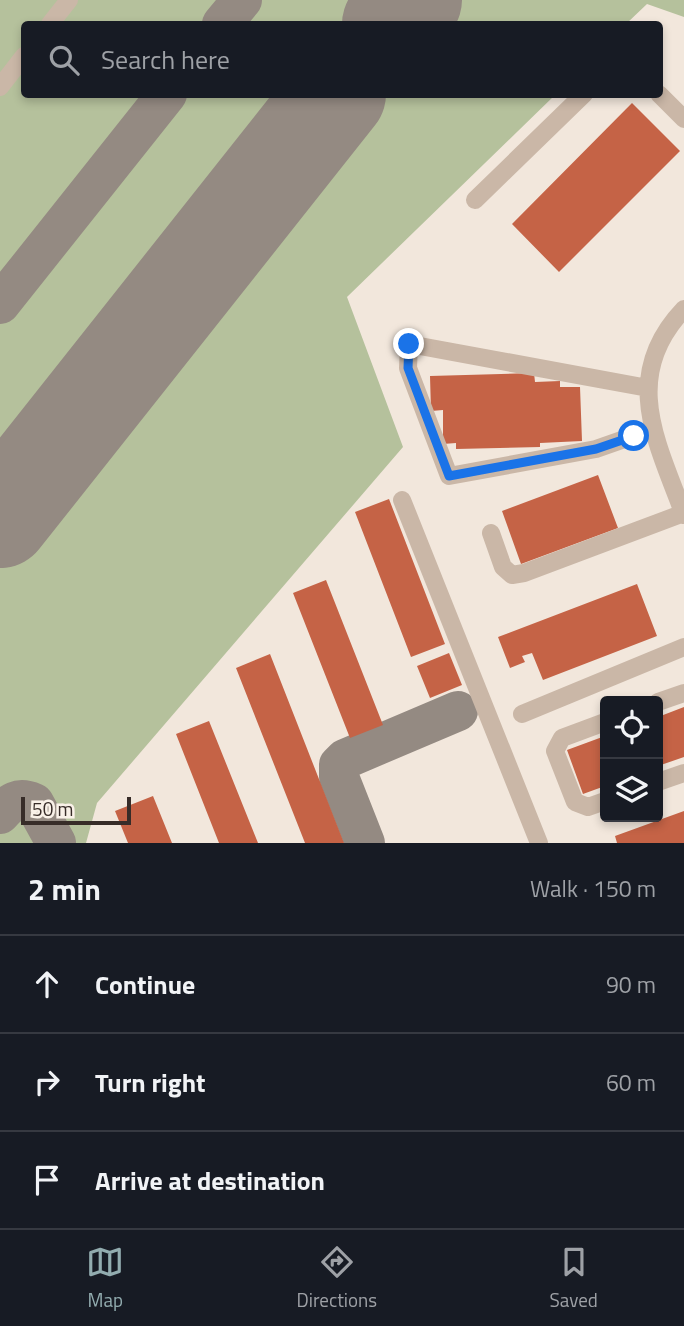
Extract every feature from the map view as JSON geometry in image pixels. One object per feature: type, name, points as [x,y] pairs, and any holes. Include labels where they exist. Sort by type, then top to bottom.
[{"type":"street","points":[[52,21],[69,0]]},
{"type":"street","points":[[0,87],[21,60]]},
{"type":"street","points":[[475,200],[580,98]]},
{"type":"street","points":[[663,98],[684,120]]},
{"type":"street","points":[[491,533],[503,567],[512,575],[524,573],[684,514],[653,429],[648,388],[652,364],[661,340],[684,309]]},
{"type":"street","points":[[648,388],[409,344],[408,368],[449,476],[596,449],[653,429]]},
{"type":"street","points":[[402,500],[539,843]]},
{"type":"street","points":[[522,714],[684,647]]},
{"type":"street","points":[[663,700],[684,694]]},
{"type":"street","points":[[600,724],[562,738],[555,751],[575,802],[588,807],[600,803]]},
{"type":"street","points":[[663,780],[684,773]]},
{"type":"green space","points":[[0,0],[684,0],[684,17],[647,4],[629,21],[21,21],[21,98],[552,98],[347,297],[403,447],[97,803],[86,843],[0,843]]},
{"type":"building","points":[[632,103],[680,151],[559,272],[512,224]]},
{"type":"building","points":[[534,373],[535,382],[560,381],[560,387],[580,387],[582,441],[540,443],[540,447],[456,449],[456,443],[443,444],[443,410],[431,411],[430,376]]},
{"type":"building","points":[[598,475],[618,528],[521,564],[502,511]]},
{"type":"building","points":[[389,499],[445,644],[411,657],[355,512]]},
{"type":"building","points":[[326,580],[383,725],[350,738],[293,593]]},
{"type":"building","points":[[637,584],[657,636],[543,680],[532,653],[522,656],[525,662],[510,668],[498,637]]},
{"type":"building","points":[[449,653],[462,685],[430,698],[417,666]]},
{"type":"building","points":[[270,654],[344,843],[305,843],[236,668]]},
{"type":"building","points":[[684,707],[684,757],[663,764],[663,759],[663,715]]},
{"type":"building","points":[[209,721],[258,843],[219,843],[176,734]]},
{"type":"building","points":[[600,738],[600,788],[583,794],[567,750]]},
{"type":"building","points":[[153,796],[172,843],[128,843],[115,811]]},
{"type":"building","points":[[684,811],[684,843],[617,843],[615,836],[654,822],[663,822],[663,819]]},
{"type":"taxiway","points":[[224,21],[242,0]]},
{"type":"taxiway","points":[[0,304],[164,98]]},
{"type":"taxiway","points":[[299,98],[320,115]]},
{"type":"taxiway","points":[[365,843],[339,777],[339,765],[345,759],[458,711]]},
{"type":"taxiway","points":[[0,814],[15,801],[34,803],[56,843]]},
{"type":"runway","points":[[394,21],[412,0]]},
{"type":"runway","points":[[0,518],[333,98]]},
{"type":"route","points":[[409,344],[408,368],[449,476],[596,449],[634,436]]}]
